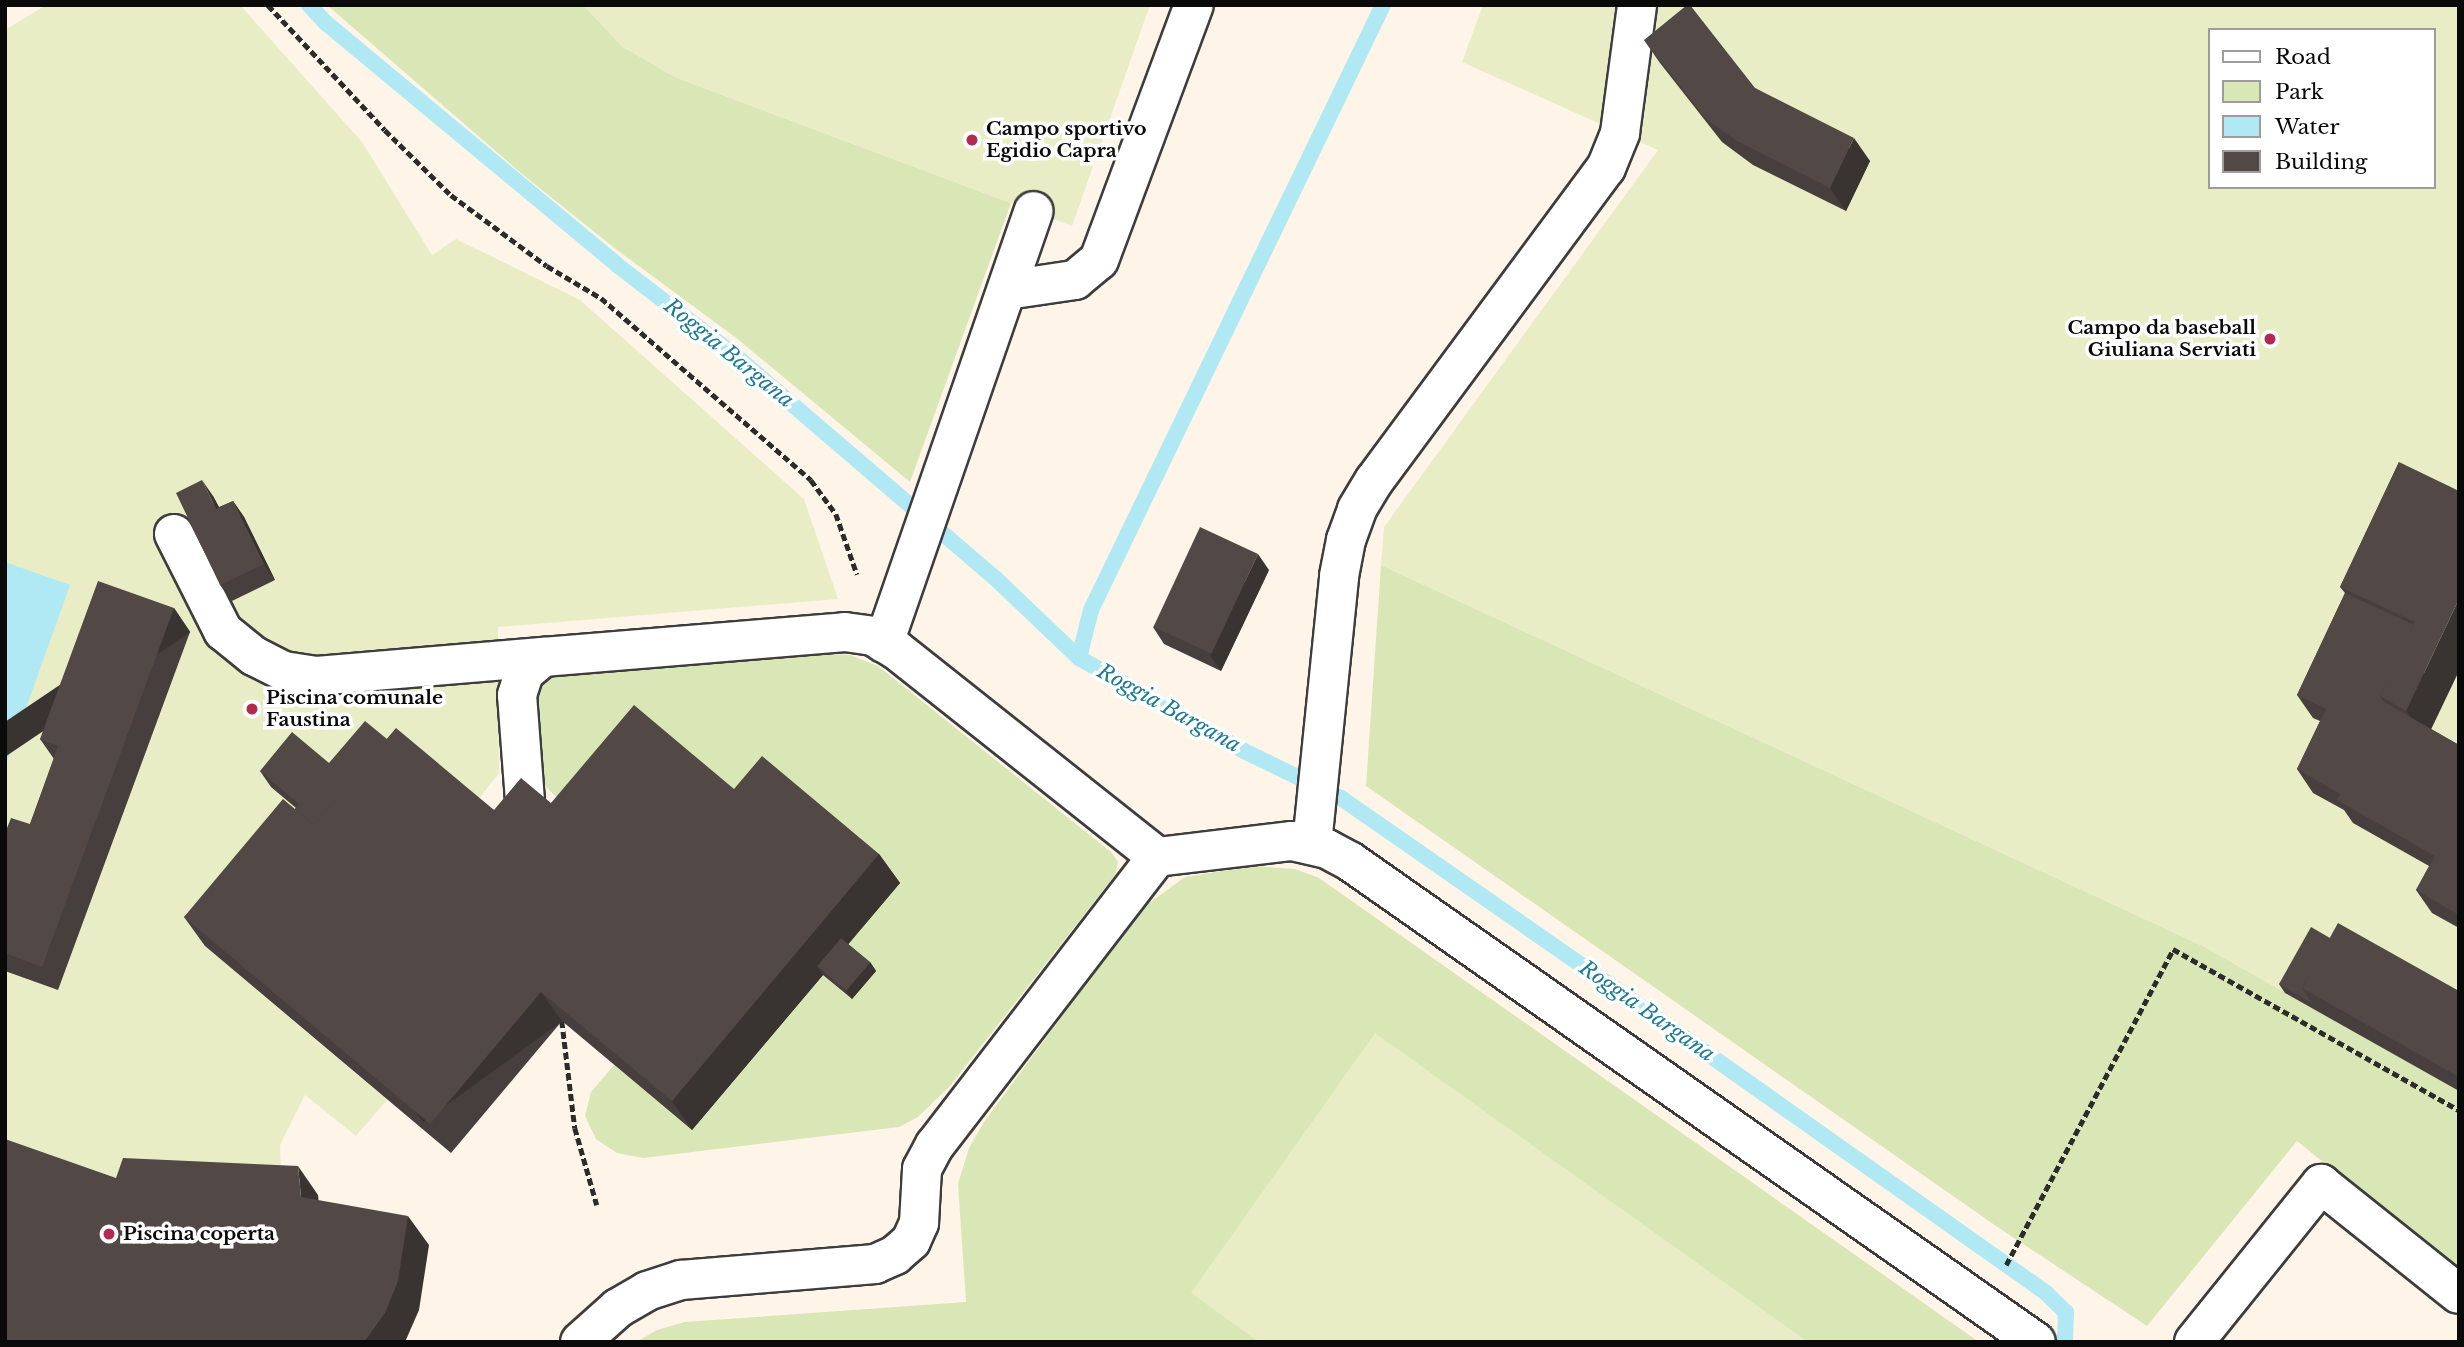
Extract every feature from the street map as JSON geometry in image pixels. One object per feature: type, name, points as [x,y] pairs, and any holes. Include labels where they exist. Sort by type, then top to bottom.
[{"type":"lane","points":[[1007,290],[1075,280],[1099,260],[1194,5]]},
{"type":"lane","points":[[1314,826],[1339,576],[1346,540],[1357,509],[1374,481],[1606,168],[1620,133],[1637,5]]},
{"type":"lane","points":[[879,640],[920,540],[1034,211]]},
{"type":"lane","points":[[174,534],[223,631],[254,656],[284,671],[315,676],[845,632],[879,640],[1157,857],[1292,841],[1314,826]]},
{"type":"lane","points":[[526,802],[517,695],[524,673],[543,657]]},
{"type":"lane","points":[[1314,826],[1351,862],[2036,1342]]},
{"type":"lane","points":[[580,1342],[618,1308],[647,1291],[681,1280],[875,1264],[903,1248],[911,1241],[919,1223],[922,1169],[935,1145],[1157,857]]},
{"type":"lane","points":[[2194,1342],[2322,1184],[2459,1294]]},
{"type":"path","points":[[268,5],[385,130],[452,195],[547,266],[601,298],[811,480],[836,514],[852,552],[879,640]]},
{"type":"path","points":[[2016,1246],[2173,949],[2459,1110]]},
{"type":"path","points":[[562,1021],[575,1128],[597,1205]]},
{"type":"green space","name":"Piscina comunale Faustina","points":[[46,5],[240,5],[362,142],[432,255],[456,239],[580,300],[804,499],[838,599],[498,627],[499,773],[474,805],[205,946],[387,1100],[356,1136],[305,1095],[280,1145],[282,1193],[318,1195],[322,1226],[429,1245],[419,1310],[405,1342],[5,1342],[5,30]]},
{"type":"green space","points":[[327,5],[583,5],[623,47],[675,77],[1011,203],[910,482],[735,337],[617,250],[522,174]]},
{"type":"green space","name":"Campo sportivo Egidio Capra","points":[[583,5],[1150,5],[1072,226],[675,77],[623,47]]},
{"type":"green space","points":[[1483,5],[2459,5],[2459,1091],[2205,947],[1381,565],[1384,527],[1658,150],[1462,62]]},
{"type":"green space","points":[[1381,565],[2205,947],[2459,1091],[2459,1272],[2297,1141],[2147,1326],[1996,1226],[1366,786]]},
{"type":"green space","points":[[825,654],[850,655],[878,666],[1111,852],[1118,862],[1115,875],[950,1086],[918,1117],[899,1127],[643,1158],[617,1153],[596,1139],[585,1116],[591,1092],[614,1065],[692,1130],[823,975],[851,999],[875,971],[583,819],[542,782],[536,693],[554,676]]},
{"type":"green space","points":[[1253,866],[1295,869],[1319,878],[1979,1342],[636,1342],[657,1330],[685,1322],[966,1302],[958,1184],[969,1148],[984,1122],[1141,909],[1185,877]]},
{"type":"green space","points":[[1375,1033],[1808,1342],[1259,1342],[1191,1293]]},
{"type":"water","points":[[5,562],[70,585],[5,767]]},
{"type":"building","points":[[1690,5],[1755,88],[1854,138],[1830,188],[1737,141],[1706,119],[1644,40]]},
{"type":"building","points":[[2399,462],[2459,491],[2459,599],[2406,711],[2380,696],[2415,622],[2340,587]]},
{"type":"building","points":[[202,480],[216,509],[233,501],[264,564],[220,585],[176,493]]},
{"type":"building","points":[[1200,527],[1258,554],[1212,654],[1154,627]]},
{"type":"building","points":[[98,581],[174,608],[42,967],[5,953],[5,833],[11,818],[30,824],[58,746],[40,739]]},
{"type":"building","points":[[2345,593],[2414,625],[2380,696],[2384,702],[2459,745],[2459,915],[2416,890],[2435,856],[2337,800],[2340,794],[2297,769],[2326,709],[2297,695]]},
{"type":"building","points":[[634,705],[734,789],[762,756],[879,854],[672,1101],[541,992],[430,1124],[184,917],[283,799],[314,825],[396,728],[494,810],[521,778],[551,803]]},
{"type":"building","points":[[365,721],[387,739],[314,825],[295,809],[299,804],[260,771],[292,732],[329,763]]},
{"type":"building","points":[[2338,923],[2459,991],[2459,1077],[2302,988]]},
{"type":"building","points":[[2311,927],[2330,938],[2302,988],[2312,1003],[2279,984]]},
{"type":"building","points":[[841,938],[870,962],[846,991],[817,966]]},
{"type":"building","points":[[5,1139],[116,1178],[123,1158],[298,1166],[301,1197],[408,1216],[398,1281],[385,1313],[364,1342],[5,1342]]},
{"type":"waterway","name":"Roggia Bargana","points":[[309,5],[326,23],[617,265],[737,357],[994,577],[1079,658],[1244,751],[1341,798],[1623,994],[2045,1292],[2066,1312],[2065,1337],[2062,1342]]},
{"type":"waterway","points":[[1079,658],[1091,610],[1383,5]]},
{"type":"place","name":"Campo sportivo Egidio Capra","points":[[972,140]]},
{"type":"place","name":"Campo da baseball Giuliana Serviati","points":[[2270,339]]},
{"type":"place","name":"Piscina comunale Faustina","points":[[252,709]]},
{"type":"place","name":"Piscina coperta","points":[[109,1234]]}]
